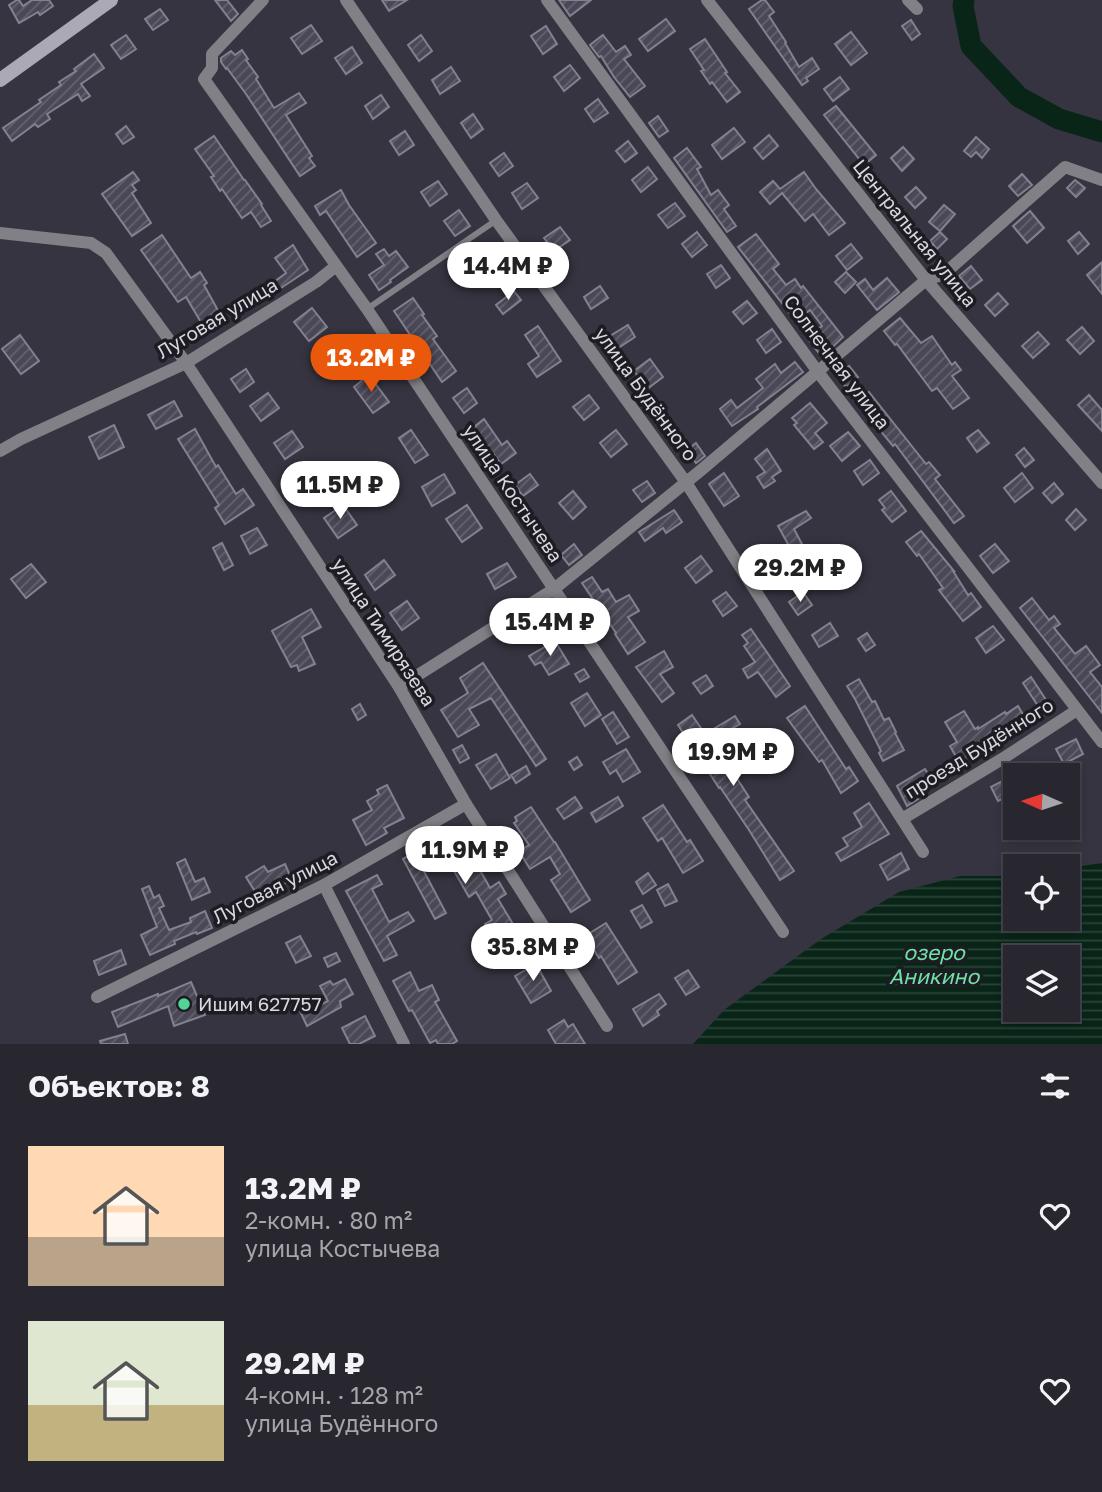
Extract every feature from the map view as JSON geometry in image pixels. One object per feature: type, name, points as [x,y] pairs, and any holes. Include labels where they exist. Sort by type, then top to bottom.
[{"type":"main road","points":[[0,79],[111,0]]},
{"type":"street","name":"улица Костычева","points":[[263,0],[212,54],[212,68],[204,79],[367,309],[783,932]]},
{"type":"street","name":"улица Будённого","points":[[346,0],[496,220],[685,481],[923,852]]},
{"type":"street","name":"Солнечная улица","points":[[547,0],[818,372],[1102,742]]},
{"type":"street","name":"Центральная улица","points":[[707,0],[926,280],[1102,483]]},
{"type":"street","points":[[399,687],[554,589],[926,280],[944,274],[1065,167],[1102,180]]},
{"type":"street","name":"улица Тимирязева","points":[[0,233],[92,243],[106,253],[186,363],[399,687],[466,804],[607,1026]]},
{"type":"street","name":"Луговая улица","points":[[0,451],[186,363],[316,282],[336,265]]},
{"type":"street","name":"проезд Будённого","points":[[902,819],[1002,760],[1077,710]]},
{"type":"street","name":"Луговая улица","points":[[97,997],[324,885],[466,804]]},
{"type":"street","points":[[324,885],[404,1044]]},
{"type":"lane","points":[[367,309],[496,220]]},
{"type":"water","name":"озеро Аникино","points":[[1102,863],[1102,1044],[693,1044],[724,1010],[821,939],[899,892],[960,876],[1003,876],[1003,931],[1080,931],[1080,866]]},
{"type":"building","points":[[17,0],[23,6],[32,0],[49,0],[53,6],[40,15],[38,12],[19,23],[9,5]]},
{"type":"building","points":[[215,0],[227,0],[238,14],[231,21]]},
{"type":"building","points":[[382,0],[407,0],[389,11]]},
{"type":"building","points":[[559,0],[591,0],[570,16]]},
{"type":"building","points":[[765,0],[774,12],[769,16],[799,67],[812,58],[819,69],[806,78],[808,81],[802,85],[749,9]]},
{"type":"building","points":[[160,9],[168,20],[153,30],[145,19]]},
{"type":"building","points":[[666,19],[675,31],[648,51],[639,39]]},
{"type":"building","points":[[911,20],[920,34],[912,40],[902,26]]},
{"type":"building","points":[[311,25],[322,41],[302,54],[291,38]]},
{"type":"building","points":[[546,26],[557,44],[543,54],[531,36]]},
{"type":"building","points":[[851,32],[867,53],[851,65],[835,44]]},
{"type":"building","points":[[126,35],[136,49],[121,59],[111,45]]},
{"type":"building","points":[[421,35],[432,51],[419,61],[408,45]]},
{"type":"building","points":[[603,35],[616,52],[625,46],[631,55],[624,59],[645,86],[630,97],[590,45]]},
{"type":"building","points":[[705,39],[740,92],[727,102],[712,82],[710,84],[690,49]]},
{"type":"building","points":[[352,47],[362,63],[346,74],[335,58]]},
{"type":"building","points":[[242,50],[274,108],[299,93],[306,103],[286,115],[312,156],[309,158],[315,166],[300,176],[246,94],[221,62],[221,58],[231,51],[235,55]]},
{"type":"building","points":[[94,54],[104,68],[81,84],[90,96],[82,101],[78,94],[47,114],[50,119],[38,127],[35,124],[12,141],[3,128],[41,102],[39,100],[61,85],[59,82]]},
{"type":"building","points":[[570,65],[580,78],[564,91],[554,77]]},
{"type":"building","points":[[451,67],[460,81],[440,94],[432,80]]},
{"type":"building","points":[[840,77],[849,89],[833,101],[824,89]]},
{"type":"building","points":[[381,95],[389,107],[373,119],[365,106]]},
{"type":"building","points":[[598,99],[608,113],[594,122],[585,109]]},
{"type":"building","points":[[836,106],[876,155],[864,165],[824,115]]},
{"type":"building","points":[[473,114],[483,129],[471,138],[461,123]]},
{"type":"building","points":[[658,116],[668,131],[659,137],[649,123]]},
{"type":"building","points":[[126,126],[134,137],[123,144],[116,134]]},
{"type":"building","points":[[734,128],[745,142],[722,159],[712,145]]},
{"type":"building","points":[[405,131],[414,145],[399,155],[390,141]]},
{"type":"building","points":[[769,135],[778,146],[763,159],[754,148]]},
{"type":"building","points":[[214,136],[271,221],[261,227],[251,212],[242,218],[222,189],[220,191],[211,177],[214,176],[195,149]]},
{"type":"building","points":[[976,137],[989,149],[982,158],[976,152],[971,157],[964,151]]},
{"type":"building","points":[[628,141],[637,153],[625,162],[616,151]]},
{"type":"building","points":[[903,147],[914,159],[902,171],[891,158]]},
{"type":"building","points":[[687,148],[701,167],[697,169],[711,195],[718,190],[729,205],[724,209],[736,226],[727,232],[674,158]]},
{"type":"building","points":[[504,153],[513,166],[499,176],[490,163]]},
{"type":"building","points":[[648,167],[657,179],[641,192],[632,180]]},
{"type":"building","points":[[133,172],[139,180],[132,185],[136,190],[132,193],[151,223],[132,236],[102,194]]},
{"type":"building","points":[[804,172],[845,223],[829,235],[813,214],[805,221],[782,193],[770,204],[760,192],[773,181],[780,189]]},
{"type":"building","points":[[1022,174],[1032,185],[1018,196],[1009,186]]},
{"type":"building","points":[[1075,180],[1085,188],[1076,197],[1067,188]]},
{"type":"building","points":[[438,181],[447,194],[430,206],[421,192]]},
{"type":"building","points":[[527,183],[538,198],[522,209],[512,193]]},
{"type":"building","points":[[916,187],[926,198],[915,208],[905,197]]},
{"type":"building","points":[[341,190],[376,243],[357,257],[326,211],[320,215],[315,206]]},
{"type":"building","points":[[675,203],[685,216],[668,228],[658,215]]},
{"type":"building","points":[[944,205],[955,214],[940,231],[929,222]]},
{"type":"building","points":[[459,210],[470,226],[455,236],[444,221]]},
{"type":"building","points":[[1030,211],[1044,228],[1027,243],[1013,226]]},
{"type":"building","points":[[560,227],[570,240],[554,251],[544,238]]},
{"type":"building","points":[[697,232],[707,245],[692,257],[682,244]]},
{"type":"building","points":[[940,232],[947,239],[937,249],[930,241]]},
{"type":"building","points":[[1079,232],[1089,244],[1078,254],[1068,241]]},
{"type":"building","points":[[756,234],[779,264],[773,269],[786,285],[795,279],[801,288],[803,286],[843,337],[822,357],[807,338],[822,326],[810,310],[796,321],[738,247]]},
{"type":"building","points":[[162,235],[191,278],[200,272],[220,314],[202,324],[186,297],[178,302],[141,250]]},
{"type":"building","points":[[851,244],[862,258],[847,270],[836,256]]},
{"type":"building","points":[[293,245],[308,270],[275,292],[270,285],[286,273],[275,258]]},
{"type":"building","points":[[384,249],[389,256],[396,251],[408,267],[379,290],[369,275],[384,265],[376,254]]},
{"type":"building","points":[[488,254],[495,265],[482,274],[475,263]]},
{"type":"building","points":[[1102,262],[1102,294],[1087,275]]},
{"type":"building","points":[[721,265],[730,278],[716,288],[707,274]]},
{"type":"building","points":[[971,266],[982,280],[970,289],[959,276]]},
{"type":"building","points":[[846,272],[856,282],[845,293],[835,282]]},
{"type":"building","points":[[887,278],[899,292],[877,310],[857,285],[865,279],[873,290]]},
{"type":"building","points":[[600,286],[608,298],[591,309],[584,297]]},
{"type":"building","points":[[514,291],[521,300],[503,314],[496,305]]},
{"type":"building","points":[[998,293],[1008,304],[995,316],[985,305]]},
{"type":"building","points":[[413,298],[437,336],[433,339],[456,371],[442,382],[394,311]]},
{"type":"building","points":[[747,301],[757,313],[743,324],[733,312]]},
{"type":"building","points":[[312,308],[327,327],[309,341],[294,322]]},
{"type":"building","points":[[900,318],[921,343],[932,336],[952,365],[955,362],[961,370],[952,376],[969,398],[953,409],[937,388],[932,391],[884,331]]},
{"type":"building","points":[[628,325],[635,337],[618,348],[610,336]]},
{"type":"building","points":[[538,326],[561,361],[537,377],[528,364],[539,356],[525,335]]},
{"type":"building","points":[[1082,327],[1094,341],[1080,354],[1067,340]]},
{"type":"building","points":[[772,329],[781,342],[766,353],[757,340]]},
{"type":"building","points":[[1038,332],[1049,344],[1033,358],[1022,346]]},
{"type":"building","points":[[20,335],[39,361],[21,374],[2,349]]},
{"type":"building","points":[[650,359],[663,377],[647,389],[634,371]]},
{"type":"building","points":[[795,362],[803,372],[757,407],[758,409],[732,426],[720,409],[731,400],[737,408],[763,388],[756,379],[775,364],[781,373]]},
{"type":"building","points":[[849,366],[858,377],[846,387],[837,376]]},
{"type":"building","points":[[246,369],[254,382],[240,392],[231,379]]},
{"type":"building","points":[[369,375],[389,402],[373,413],[354,387]]},
{"type":"building","points":[[467,388],[477,403],[464,413],[453,398]]},
{"type":"building","points":[[869,392],[926,464],[929,462],[940,475],[935,479],[964,516],[954,523],[895,444],[893,446],[883,434],[858,401]]},
{"type":"building","points":[[268,393],[279,408],[261,421],[250,406]]},
{"type":"building","points":[[589,395],[599,408],[584,420],[573,407]]},
{"type":"building","points":[[1089,395],[1102,410],[1102,431],[1078,405]]},
{"type":"building","points":[[174,401],[182,416],[156,429],[148,415]]},
{"type":"building","points":[[810,403],[827,423],[815,433],[823,442],[814,449],[794,425],[797,423],[792,418]]},
{"type":"building","points":[[484,419],[502,445],[507,441],[516,453],[501,464],[474,427]]},
{"type":"building","points":[[114,425],[124,447],[99,459],[89,437]]},
{"type":"building","points":[[195,429],[216,467],[218,465],[236,494],[243,489],[254,505],[225,524],[215,508],[219,505],[178,439]]},
{"type":"building","points":[[411,430],[428,455],[415,463],[399,438]]},
{"type":"building","points":[[616,430],[627,444],[611,457],[600,443]]},
{"type":"building","points":[[978,430],[989,443],[977,452],[967,438]]},
{"type":"building","points":[[292,431],[303,447],[285,459],[274,443]]},
{"type":"building","points":[[848,432],[860,446],[842,461],[830,446]]},
{"type":"building","points":[[696,443],[705,456],[696,463],[687,450]]},
{"type":"building","points":[[1024,448],[1034,460],[1025,467],[1016,455]]},
{"type":"building","points":[[767,449],[781,471],[772,477],[775,481],[764,488],[757,477],[765,472],[755,459]]},
{"type":"building","points":[[870,460],[879,473],[863,485],[854,471]]},
{"type":"building","points":[[317,473],[326,486],[310,497],[302,484]]},
{"type":"building","points":[[724,473],[739,496],[724,506],[709,484]]},
{"type":"building","points":[[1022,473],[1033,488],[1015,502],[1004,488]]},
{"type":"building","points":[[444,474],[455,493],[432,506],[422,487]]},
{"type":"building","points":[[530,474],[538,485],[523,496],[515,485]]},
{"type":"building","points":[[647,481],[655,493],[642,502],[633,490]]},
{"type":"building","points":[[1054,483],[1063,494],[1052,503],[1043,493]]},
{"type":"building","points":[[573,491],[586,507],[573,519],[559,503]]},
{"type":"building","points":[[891,491],[906,511],[892,522],[882,510],[885,508],[879,500]]},
{"type":"building","points":[[343,505],[357,525],[338,538],[324,518]]},
{"type":"building","points":[[467,505],[482,528],[462,542],[446,519]]},
{"type":"building","points":[[1076,509],[1086,520],[1075,530],[1066,520]]},
{"type":"building","points":[[674,510],[682,522],[666,533],[663,528],[645,541],[639,532]]},
{"type":"building","points":[[806,511],[811,518],[794,529],[803,546],[787,556],[782,547],[788,544],[778,526]]},
{"type":"building","points":[[257,528],[267,545],[250,554],[241,536]]},
{"type":"building","points":[[921,531],[954,571],[968,595],[971,593],[981,607],[963,621],[939,590],[943,588],[919,554],[917,556],[906,542]]},
{"type":"building","points":[[222,543],[233,565],[224,570],[213,548]]},
{"type":"building","points":[[574,544],[582,555],[569,565],[561,555]]},
{"type":"building","points":[[995,544],[1009,561],[993,573],[980,556]]},
{"type":"building","points":[[701,556],[712,571],[696,583],[685,568]]},
{"type":"building","points":[[779,556],[788,569],[774,580],[764,566]]},
{"type":"building","points":[[384,560],[395,575],[375,590],[365,575]]},
{"type":"building","points":[[507,563],[516,577],[495,589],[487,574]]},
{"type":"building","points":[[31,564],[46,582],[26,598],[11,579]]},
{"type":"building","points":[[592,577],[602,592],[608,589],[616,602],[629,595],[639,611],[628,617],[645,642],[628,654],[582,583]]},
{"type":"building","points":[[726,592],[737,606],[723,616],[713,601]]},
{"type":"building","points":[[803,592],[812,605],[798,615],[789,602]]},
{"type":"building","points":[[1032,598],[1049,620],[1054,616],[1060,624],[1054,628],[1075,654],[1086,646],[1100,665],[1090,672],[1102,687],[1102,713],[1020,608]]},
{"type":"building","points":[[407,601],[419,618],[402,630],[390,613]]},
{"type":"building","points":[[311,609],[321,627],[302,637],[315,664],[299,671],[297,665],[291,667],[272,631]]},
{"type":"building","points":[[830,623],[838,636],[819,647],[812,635]]},
{"type":"building","points":[[993,626],[1004,640],[986,653],[976,638]]},
{"type":"building","points":[[751,629],[790,686],[776,697],[758,672],[748,678],[743,669],[755,662],[744,646],[748,643],[742,635]]},
{"type":"building","points":[[867,633],[875,645],[866,651],[858,639]]},
{"type":"building","points":[[555,641],[569,664],[549,675],[541,662],[535,665],[529,656]]},
{"type":"building","points":[[664,651],[673,667],[660,674],[674,693],[662,702],[636,667]]},
{"type":"building","points":[[483,663],[546,759],[536,766],[491,698],[469,709],[479,725],[458,737],[441,710],[468,693],[460,678]]},
{"type":"building","points":[[584,669],[589,677],[580,682],[575,674]]},
{"type":"building","points":[[706,675],[713,686],[701,694],[693,683]]},
{"type":"building","points":[[1031,677],[1052,709],[1044,715],[1023,683]]},
{"type":"building","points":[[859,679],[872,702],[875,701],[884,720],[889,718],[904,750],[883,761],[879,753],[881,751],[847,686]]},
{"type":"building","points":[[587,693],[601,715],[585,726],[571,703]]},
{"type":"building","points":[[360,704],[366,715],[358,720],[352,709]]},
{"type":"building","points":[[805,706],[846,769],[849,767],[858,781],[841,793],[822,760],[819,762],[787,718]]},
{"type":"building","points":[[1018,706],[1029,725],[962,767],[950,746],[957,742],[945,722],[964,711],[975,729],[978,729]]},
{"type":"building","points":[[613,712],[629,737],[617,744],[602,719]]},
{"type":"building","points":[[692,715],[705,734],[735,716],[740,724],[711,741],[724,763],[729,759],[739,775],[736,777],[749,797],[745,800],[794,871],[780,880],[678,725]]},
{"type":"building","points":[[1076,739],[1083,754],[1063,763],[1056,749]]},
{"type":"building","points":[[462,745],[469,758],[460,763],[453,750]]},
{"type":"building","points":[[626,749],[640,772],[623,782],[616,770],[610,774],[603,762]]},
{"type":"building","points":[[496,754],[510,778],[491,789],[476,765]]},
{"type":"building","points":[[577,757],[582,765],[574,770],[569,762]]},
{"type":"building","points":[[526,766],[530,774],[516,783],[511,775]]},
{"type":"building","points":[[925,769],[933,782],[915,792],[918,799],[907,806],[897,786]]},
{"type":"building","points":[[1003,781],[1003,799],[998,801],[991,787]]},
{"type":"building","points":[[387,785],[404,818],[384,828],[387,833],[366,845],[353,820],[372,810],[367,801],[379,794],[377,790]]},
{"type":"building","points":[[575,797],[582,808],[564,819],[557,809]]},
{"type":"building","points":[[618,797],[623,806],[596,822],[591,813]]},
{"type":"building","points":[[869,803],[889,834],[841,861],[836,853],[848,846],[843,838],[862,827],[854,813]]},
{"type":"building","points":[[663,805],[703,861],[683,873],[662,838],[658,841],[643,818]]},
{"type":"building","points":[[531,807],[590,900],[571,912],[551,880],[560,874],[550,857],[530,869],[519,851],[529,845],[514,823],[517,821],[515,817]]},
{"type":"building","points":[[457,829],[490,888],[499,882],[506,894],[498,899],[523,941],[503,953],[485,924],[492,920],[476,892],[469,897],[442,850],[419,862],[446,913],[435,919],[403,859]]},
{"type":"building","points":[[901,853],[909,869],[888,880],[880,865]]},
{"type":"building","points":[[185,859],[195,882],[204,878],[210,892],[192,900],[177,863]]},
{"type":"building","points":[[285,864],[292,880],[277,887],[279,891],[261,901],[246,877],[264,866],[268,872]]},
{"type":"building","points":[[648,873],[656,885],[643,894],[636,882]]},
{"type":"building","points":[[377,875],[382,884],[372,889],[389,922],[408,912],[414,921],[387,936],[397,955],[384,961],[346,891]]},
{"type":"building","points":[[668,884],[677,901],[665,906],[657,890]]},
{"type":"building","points":[[149,886],[154,898],[159,895],[164,906],[159,908],[169,930],[191,922],[190,918],[205,911],[212,928],[174,941],[175,944],[150,955],[141,935],[157,927],[142,889]]},
{"type":"building","points":[[642,905],[652,922],[641,928],[631,911]]},
{"type":"building","points":[[606,923],[637,972],[618,984],[585,936]]},
{"type":"building","points":[[300,936],[311,956],[296,963],[286,943]]},
{"type":"building","points":[[121,950],[126,964],[99,975],[94,961]]},
{"type":"building","points":[[336,953],[340,961],[328,967],[324,958]]},
{"type":"building","points":[[536,964],[551,991],[531,1003],[515,976]]},
{"type":"building","points":[[688,970],[699,987],[686,995],[675,978]]},
{"type":"building","points":[[410,972],[419,991],[432,985],[439,1000],[435,1002],[457,1041],[452,1044],[438,1044],[436,1040],[430,1043],[393,981]]},
{"type":"building","points":[[345,979],[353,994],[340,1001],[341,1007],[307,1026],[299,1009],[309,1004],[312,1009],[328,1001],[320,986],[330,981],[333,985]]},
{"type":"building","points":[[191,982],[205,1015],[174,1026],[168,1006],[118,1027],[112,1012]]},
{"type":"building","points":[[659,994],[666,1004],[657,1011],[659,1015],[643,1026],[633,1009]]},
{"type":"building","points":[[365,1016],[375,1036],[359,1044],[350,1044],[342,1028]]},
{"type":"building","points":[[564,1020],[568,1027],[573,1024],[585,1044],[556,1044],[548,1030]]},
{"type":"building","points":[[125,1034],[128,1044],[101,1044],[100,1041]]},
{"type":"waterway","points":[[964,0],[971,46],[1019,97],[1059,119],[1102,132]]},
{"type":"place","name":"Ишим 627757","points":[[184,1004]]}]
